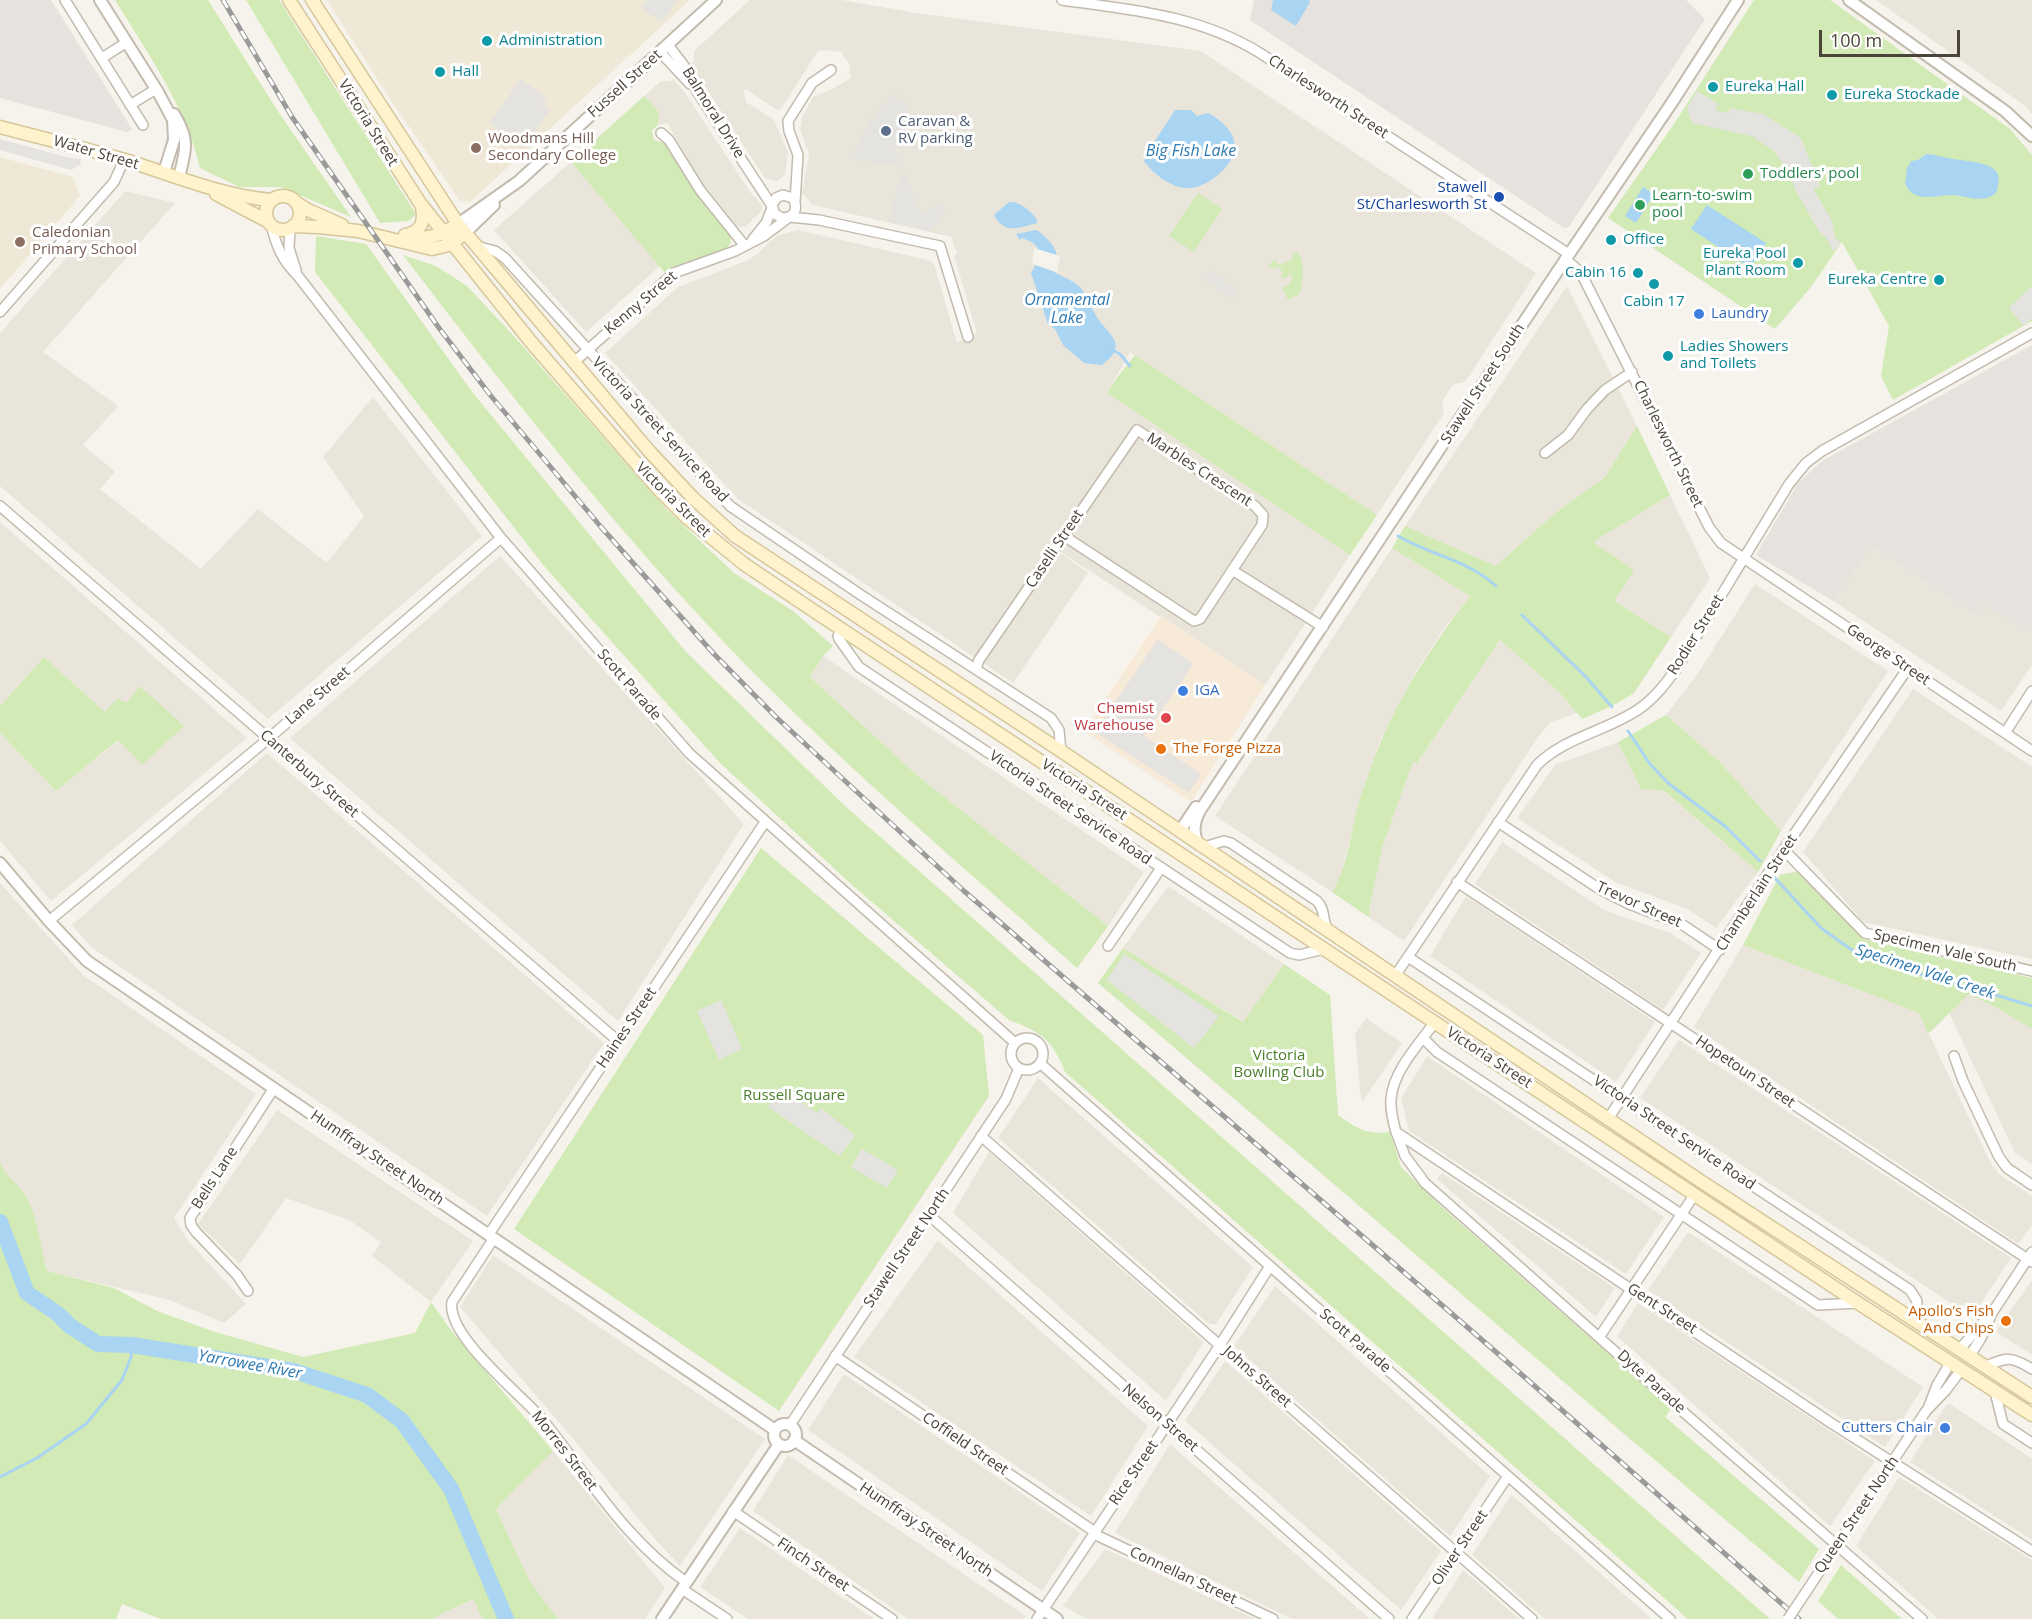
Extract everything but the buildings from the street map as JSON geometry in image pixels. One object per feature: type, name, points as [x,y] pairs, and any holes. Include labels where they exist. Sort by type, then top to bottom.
[{"type":"main road","name":"Victoria Street","points":[[289,0],[420,203],[447,239],[531,342],[661,492],[686,517],[744,564],[2032,1416]]},
{"type":"main road","name":"Victoria Street","points":[[312,0],[462,229],[669,474],[706,511],[754,550],[1060,751],[1608,1119],[2032,1397]]},
{"type":"main road","name":"Water Street","points":[[0,127],[124,160],[185,180],[249,197],[272,200]]},
{"type":"main road","name":"Water Street","points":[[185,180],[270,223]]},
{"type":"main road","points":[[358,231],[328,219],[287,196],[279,196],[272,200],[266,213],[270,223],[282,230],[292,227],[318,226],[381,235],[447,239]]},
{"type":"main road","points":[[292,227],[297,223],[300,213],[297,203]]},
{"type":"main road","points":[[401,236],[414,233],[421,228],[423,214],[420,203]]},
{"type":"main road","points":[[420,247],[435,249],[462,229]]},
{"type":"main road","points":[[381,235],[450,256],[491,303],[531,342]]},
{"type":"main road","points":[[842,629],[851,614]]},
{"type":"main road","points":[[1180,831],[1183,855]]},
{"type":"main road","points":[[1386,989],[1395,976]]},
{"type":"main road","points":[[1955,1367],[1964,1354]]},
{"type":"street","points":[[65,0],[143,125]]},
{"type":"street","points":[[100,0],[170,112],[174,130],[173,144],[164,172]]},
{"type":"street","name":"Fussell Street","points":[[462,229],[506,192],[716,0]]},
{"type":"street","name":"Charlesworth Street","points":[[1062,0],[1170,16],[1232,36],[1567,257],[1583,277],[1709,527],[1721,543],[1744,559]]},
{"type":"street","name":"Stawell Street South","points":[[1201,845],[1194,834],[1197,816],[1738,0]]},
{"type":"street","points":[[1849,0],[2006,111],[2032,136]]},
{"type":"street","points":[[102,58],[127,42]]},
{"type":"street","name":"Balmoral Drive","points":[[664,49],[685,68],[696,90],[772,207]]},
{"type":"street","points":[[789,218],[795,211],[798,155],[789,131],[788,121],[812,83],[831,70]]},
{"type":"street","points":[[130,105],[157,91]]},
{"type":"street","points":[[157,91],[185,134],[185,180]]},
{"type":"street","points":[[661,133],[669,140],[700,190],[747,245]]},
{"type":"street","points":[[0,312],[114,182],[124,160]]},
{"type":"street","points":[[796,174],[781,195],[774,200],[772,207],[778,216],[819,220],[940,246],[968,337]]},
{"type":"street","name":"Balmoral Drive","points":[[756,182],[781,195]]},
{"type":"street","points":[[781,195],[790,196],[795,203],[819,220]]},
{"type":"street","name":"Kenny Street","points":[[747,245],[766,223],[772,207]]},
{"type":"street","name":"Kenny Street","points":[[573,363],[674,273],[724,257],[764,236],[789,218]]},
{"type":"street","name":"Scott Parade","points":[[270,223],[280,255],[501,538],[689,753],[1014,1042]]},
{"type":"street","name":"Scott Parade","points":[[292,227],[289,248],[298,276]]},
{"type":"street","name":"Victoria Street Service Road","points":[[476,246],[501,255],[725,501],[861,595],[1054,721],[1059,730],[1060,751]]},
{"type":"street","name":"Rodier Street","points":[[1395,976],[1531,772],[1545,757],[1566,744],[1631,714],[1653,697],[1677,668],[1800,469],[1813,457],[2032,333]]},
{"type":"street","points":[[1545,453],[1568,435],[1587,409],[1605,390],[1632,372]]},
{"type":"street","name":"Caselli Street","points":[[976,669],[979,660],[1137,430]]},
{"type":"street","name":"Marbles Crescent","points":[[1064,536],[1194,621],[1200,618],[1262,525],[1263,515],[1255,506],[1137,430]]},
{"type":"street","name":"Canterbury Street","points":[[0,506],[618,1041]]},
{"type":"street","name":"Lane Street","points":[[49,921],[268,739],[501,538]]},
{"type":"street","name":"George Street","points":[[1744,559],[2032,751]]},
{"type":"street","points":[[1232,570],[1323,627]]},
{"type":"street","points":[[851,614],[861,595]]},
{"type":"street","name":"Victoria Street Service Road","points":[[842,629],[838,636],[839,639],[859,667],[1161,868],[1290,953],[1299,955],[1324,949]]},
{"type":"street","name":"Chamberlain Street","points":[[1608,1119],[1784,850],[1908,668]]},
{"type":"street","points":[[2005,733],[2032,691]]},
{"type":"street","name":"Stawell Street South","points":[[1180,831],[1205,793],[1228,768]]},
{"type":"street","name":"Haines Street","points":[[452,1311],[452,1302],[492,1236],[618,1041],[765,822]]},
{"type":"street","name":"Trevor Street","points":[[1498,822],[1601,890],[1629,904],[1683,925],[1720,950]]},
{"type":"street","points":[[1201,845],[1221,841],[1229,842],[1289,882],[1320,904],[1324,923],[1329,932]]},
{"type":"street","name":"Specimen Vale South","points":[[1784,850],[1865,933],[2032,971]]},
{"type":"street","name":"Humffray Street North","points":[[0,863],[49,921],[87,961],[775,1430]]},
{"type":"street","points":[[1108,946],[1161,868]]},
{"type":"street","name":"Hopetoun Street","points":[[1457,882],[2030,1258]]},
{"type":"street","name":"Victoria Street Service Road","points":[[1408,957],[1910,1290],[1917,1301],[1915,1322]]},
{"type":"street","points":[[1396,1132],[1391,1109],[1393,1089],[1400,1071],[1435,1022]]},
{"type":"street","points":[[1024,1037],[1034,1038],[1041,1044],[1044,1054],[1041,1064],[1028,1071],[1019,1068],[1010,1057],[1014,1042],[1024,1037]]},
{"type":"street","points":[[1423,1038],[1437,1052],[1818,1305],[1858,1303]]},
{"type":"street","points":[[1954,1056],[1963,1081],[1999,1157],[2007,1168],[2032,1185]]},
{"type":"street","name":"Scott Parade","points":[[1041,1064],[1670,1619]]},
{"type":"street","name":"Stawell Street North","points":[[790,1425],[1006,1099],[1019,1068]]},
{"type":"street","name":"Bells Lane","points":[[248,1291],[237,1275],[195,1232],[190,1218],[274,1088]]},
{"type":"street","name":"Gent Street","points":[[1396,1132],[1892,1461],[2032,1551]]},
{"type":"street","name":"Dyte Parade","points":[[1396,1132],[1405,1156],[1420,1177],[1681,1410],[1922,1619]]},
{"type":"street","name":"Johns Street","points":[[981,1136],[1532,1619]]},
{"type":"street","points":[[1600,1336],[1695,1194]]},
{"type":"street","name":"Nelson Street","points":[[930,1216],[1389,1619]]},
{"type":"street","points":[[1964,1354],[2030,1258]]},
{"type":"street","name":"Rice Street","points":[[1040,1614],[1220,1345],[1270,1266]]},
{"type":"street","name":"Morres Street","points":[[452,1311],[460,1328],[477,1353],[540,1417],[588,1482],[636,1539],[684,1586],[727,1619]]},
{"type":"street","name":"Coffield Street","points":[[835,1356],[1094,1533]]},
{"type":"street","points":[[1984,1367],[2010,1358],[2032,1369]]},
{"type":"street","name":"Queen Street North","points":[[1788,1619],[1926,1411],[1937,1385],[1955,1367]]},
{"type":"street","points":[[1995,1392],[2003,1424],[2032,1443]]},
{"type":"street","points":[[780,1425],[790,1425],[796,1433],[794,1440],[787,1446],[779,1444],[774,1438],[775,1430],[780,1425]]},
{"type":"street","name":"Humffray Street North","points":[[794,1440],[1040,1614],[1057,1619]]},
{"type":"street","points":[[662,1619],[779,1444]]},
{"type":"street","name":"Oliver Street","points":[[1412,1619],[1508,1476]]},
{"type":"street","name":"Finch Street","points":[[733,1511],[892,1619]]},
{"type":"street","name":"Connellan Street","points":[[1094,1533],[1273,1619]]},
{"type":"shaded area","points":[[0,0],[51,0],[132,129],[127,132],[0,98]]},
{"type":"shaded area","name":"Woodmans Hill Secondary College","points":[[327,0],[690,0],[470,202],[460,201],[388,96]]},
{"type":"shaded area","points":[[647,0],[677,0],[662,22],[641,8]]},
{"type":"shaded area","points":[[750,0],[842,0],[916,13],[1201,51],[1536,273],[1465,382],[1454,384],[1450,389],[1442,402],[1444,413],[1377,515],[1130,352],[1107,393],[1350,555],[1265,685],[1045,542],[1088,573],[1013,683],[738,499],[605,353],[678,287],[746,261],[778,235],[798,230],[928,260],[934,264],[957,343],[977,333],[954,256],[957,254],[951,237],[813,205],[802,193],[809,154],[800,129],[802,118],[813,97],[851,78],[849,64],[841,52],[818,51],[781,109],[777,110],[746,89],[743,90],[746,102],[773,119],[788,152],[785,175],[777,181],[765,178],[690,64],[694,61],[694,51]]},
{"type":"shaded area","points":[[1254,0],[1686,0],[1705,19],[1569,227],[1564,228],[1250,20]]},
{"type":"shaded area","points":[[1876,0],[2032,0],[2032,114],[2025,106]]},
{"type":"shaded area","points":[[521,79],[547,98],[542,104],[550,110],[524,148],[489,123]]},
{"type":"shaded area","points":[[673,79],[685,93],[750,192],[762,205],[762,210],[745,227],[738,227],[703,184],[667,123],[658,125],[659,112],[644,96],[661,81]]},
{"type":"shaded area","points":[[1697,91],[1718,104],[1715,110],[1728,113],[1730,108],[1763,114],[1799,137],[1820,186],[1813,189],[1832,221],[1835,238],[1841,242],[1834,252],[1818,230],[1796,191],[1789,173],[1774,151],[1752,136],[1692,123],[1687,108]]},
{"type":"shaded area","name":"Caravan & RV parking","points":[[894,94],[911,108],[905,123],[910,138],[893,146],[903,167],[853,159],[871,121]]},
{"type":"shaded area","points":[[0,139],[81,159],[80,165],[71,170],[0,150]]},
{"type":"shaded area","name":"Caledonian Primary School","points":[[0,157],[73,177],[80,196],[0,289]]},
{"type":"shaded area","points":[[571,162],[660,266],[586,332],[494,230]]},
{"type":"shaded area","name":"Caravan & RV parking","points":[[902,170],[921,212],[940,203],[945,213],[930,231],[889,222]]},
{"type":"shaded area","points":[[125,191],[175,203],[43,352],[118,406],[83,445],[115,472],[100,489],[201,569],[258,509],[327,563],[364,516],[323,457],[373,397],[482,536],[268,719],[0,486],[0,333]]},
{"type":"shaded area","points":[[1210,270],[1239,290],[1233,299],[1204,280]]},
{"type":"shaded area","points":[[1567,286],[1637,426],[1605,477],[1554,514],[1496,566],[1405,526]]},
{"type":"shaded area","points":[[2032,286],[2032,318],[2024,326],[2009,308]]},
{"type":"shaded area","points":[[2032,345],[2032,634],[1983,605],[1976,615],[1872,547],[1833,601],[1756,555],[1798,483],[1822,461]]},
{"type":"shaded area","points":[[1670,495],[1710,578],[1671,637],[1614,601],[1593,542]]},
{"type":"shaded area","points":[[0,522],[247,738],[51,901],[0,841],[0,733],[56,791],[119,740],[126,704],[105,712],[44,657],[0,706]]},
{"type":"shaded area","points":[[1872,547],[1976,615],[1983,604],[2032,634],[2032,665],[2001,711],[1833,601]]},
{"type":"shaded area","points":[[1392,548],[1470,596],[1443,630],[1418,668],[1380,741],[1358,805],[1340,880],[1332,892],[1215,816]]},
{"type":"shaded area","points":[[500,556],[744,824],[618,1021],[290,738]]},
{"type":"shaded area","points":[[1755,584],[1888,671],[1781,831],[1720,762],[1666,715],[1698,673]]},
{"type":"shaded area","points":[[1161,616],[1265,685],[1191,802],[1084,731]]},
{"type":"shaded area","points":[[1158,639],[1193,664],[1144,736],[1201,774],[1189,793],[1095,732]]},
{"type":"shaded area","points":[[1500,640],[1559,692],[1577,713],[1551,722],[1540,734],[1404,941],[1370,918],[1369,910],[1383,845],[1413,760],[1418,762]]},
{"type":"shaded area","points":[[823,656],[1144,872],[1108,926],[919,777],[810,677]]},
{"type":"shaded area","points":[[1913,689],[2032,767],[2032,959],[1863,922],[1803,852]]},
{"type":"shaded area","points":[[1618,742],[1641,789],[1663,791],[1758,872],[1716,928],[1687,909],[1615,882],[1517,818],[1555,765]]},
{"type":"shaded area","points":[[267,753],[604,1043],[487,1216],[91,947],[72,925]]},
{"type":"shaded area","points":[[1502,842],[1604,910],[1670,933],[1701,953],[1663,1010],[1475,884]]},
{"type":"shaded area","points":[[0,883],[83,975],[256,1094],[174,1218],[189,1242],[246,1304],[224,1323],[170,1300],[47,1271],[25,1194],[3,1171],[0,1163]]},
{"type":"shaded area","points":[[1168,886],[1284,964],[1244,1022],[1123,948]]},
{"type":"shaded area","points":[[1466,896],[1655,1022],[1616,1082],[1430,956]]},
{"type":"shaded area","points":[[1743,945],[1919,1013],[1990,1162],[2000,1175],[2032,1196],[2032,1225],[2021,1241],[2017,1243],[1694,1027]]},
{"type":"shaded area","points":[[1124,954],[1219,1016],[1194,1048],[1107,980]]},
{"type":"shaded area","points":[[1969,994],[2032,1029],[2032,1164],[2015,1153],[1949,1013]]},
{"type":"shaded area","points":[[721,1000],[742,1049],[719,1060],[697,1011]]},
{"type":"shaded area","points":[[1366,1018],[1402,1043],[1363,1101],[1361,1100],[1355,1034]]},
{"type":"shaded area","points":[[1679,1040],[2011,1258],[1972,1317],[1640,1098]]},
{"type":"shaded area","points":[[1427,1056],[1664,1217],[1626,1274],[1409,1131],[1401,1098]]},
{"type":"shaded area","points":[[1038,1078],[1253,1267],[1216,1324],[1209,1324],[998,1138]]},
{"type":"shaded area","points":[[780,1087],[817,1113],[821,1108],[855,1135],[840,1156],[768,1107]]},
{"type":"shaded area","points":[[277,1110],[473,1241],[431,1302],[372,1256],[381,1242],[349,1220],[286,1198],[240,1264],[198,1224]]},
{"type":"shaded area","points":[[862,1149],[898,1170],[887,1188],[851,1167]]},
{"type":"shaded area","points":[[989,1152],[1204,1342],[1166,1401],[953,1213]]},
{"type":"shaded area","points":[[1442,1173],[1615,1288],[1596,1317],[1437,1179]]},
{"type":"shaded area","points":[[1688,1232],[1923,1387],[1885,1447],[1648,1290]]},
{"type":"shaded area","points":[[938,1240],[1148,1426],[1091,1516],[854,1357]]},
{"type":"shaded area","points":[[493,1255],[765,1439],[680,1566],[460,1307]]},
{"type":"shaded area","points":[[2032,1280],[2032,1355],[1998,1333],[1997,1330]]},
{"type":"shaded area","points":[[1275,1286],[1490,1476],[1451,1535],[1234,1346]]},
{"type":"shaded area","points":[[1638,1303],[1875,1461],[1830,1526],[1617,1336]]},
{"type":"shaded area","points":[[1225,1361],[1441,1551],[1401,1610],[1185,1421]]},
{"type":"shaded area","points":[[844,1374],[1080,1533],[1042,1591],[808,1430]]},
{"type":"shaded area","points":[[1950,1404],[2032,1459],[2032,1540],[1910,1462],[1946,1405]]},
{"type":"shaded area","points":[[1170,1444],[1370,1619],[1292,1619],[1115,1533]]},
{"type":"shaded area","points":[[553,1451],[665,1588],[645,1619],[558,1619],[530,1582],[496,1509]]},
{"type":"shaded area","points":[[788,1455],[1026,1616],[1024,1619],[908,1619],[753,1511]]},
{"type":"shaded area","points":[[1899,1477],[2032,1560],[2032,1619],[1938,1619],[1856,1546]]},
{"type":"shaded area","points":[[1513,1496],[1652,1619],[1545,1619],[1472,1555],[1510,1497]]},
{"type":"shaded area","points":[[740,1528],[874,1619],[748,1619],[700,1587]]},
{"type":"shaded area","points":[[1105,1549],[1255,1619],[1087,1619],[1063,1606]]},
{"type":"shaded area","points":[[1463,1570],[1519,1619],[1432,1619]]},
{"type":"shaded area","points":[[474,1599],[483,1619],[431,1619]]},
{"type":"green space","points":[[115,0],[208,0],[277,110],[351,217],[281,187],[239,187],[200,168],[186,124],[165,81]]},
{"type":"green space","points":[[246,0],[279,0],[416,214],[409,221],[380,223]]},
{"type":"green space","name":"Eureka Stockade","points":[[1754,0],[1830,0],[2010,129],[2032,155],[2032,321],[1893,400],[1881,376],[1889,326],[1842,242],[1811,287],[1775,329],[1608,218],[1674,124]]},
{"type":"green space","points":[[644,96],[659,112],[658,125],[652,130],[653,138],[666,143],[695,190],[729,232],[731,238],[729,246],[722,252],[682,264],[665,273],[571,162]]},
{"type":"green space","points":[[1198,193],[1222,209],[1194,252],[1169,236]]},
{"type":"green space","points":[[316,236],[366,244],[473,393],[686,652],[844,805],[1770,1619],[1688,1619],[1065,1072],[1055,1052],[1044,1038],[1009,1020],[851,884],[720,763],[544,566],[315,272]]},
{"type":"green space","points":[[1297,252],[1302,265],[1301,291],[1288,300],[1283,289],[1293,278],[1289,275],[1292,271],[1290,270],[1286,279],[1281,276],[1283,273],[1279,267],[1273,269],[1268,265],[1275,260],[1279,265],[1293,260],[1292,254]]},
{"type":"green space","points":[[403,255],[436,266],[467,286],[666,509],[734,573],[793,611],[833,646],[823,656],[810,677],[919,777],[1108,926],[1077,968],[865,779],[742,661],[652,564],[566,463]]},
{"type":"green space","points":[[1135,355],[1377,515],[1350,555],[1107,393]]},
{"type":"green space","points":[[1637,426],[1670,495],[1593,542],[1634,570],[1614,601],[1671,637],[1634,693],[1582,719],[1559,692],[1500,640],[1417,763],[1413,761],[1383,845],[1369,910],[1370,918],[1332,892],[1342,872],[1359,801],[1379,746],[1400,701],[1426,657],[1470,596],[1392,548],[1405,526],[1496,566],[1554,514],[1605,477]]},
{"type":"green space","points":[[44,657],[105,712],[118,698],[126,703],[140,686],[184,726],[142,765],[118,740],[56,791],[0,733],[0,706]]},
{"type":"green space","points":[[1666,715],[1720,762],[1781,831],[1758,872],[1664,791],[1641,789],[1618,742]]},
{"type":"green space","name":"Russell Square","points":[[761,848],[983,1035],[989,1096],[779,1411],[514,1229]]},
{"type":"green space","points":[[1800,871],[1863,939],[2032,978],[2032,1029],[1969,994],[1928,1034],[1919,1013],[1743,945],[1780,875]]},
{"type":"green space","name":"Victoria Bowling Club","points":[[1123,948],[1243,1022],[1284,964],[1330,995],[1338,1115],[1362,1130],[1390,1132],[1401,1167],[1444,1209],[1671,1409],[1665,1417],[1819,1549],[1799,1582],[1098,983]]},
{"type":"green space","points":[[0,1163],[28,1201],[47,1271],[114,1288],[157,1311],[215,1332],[303,1357],[415,1333],[431,1302],[450,1329],[553,1451],[496,1509],[530,1582],[558,1619],[483,1619],[473,1599],[431,1619],[161,1619],[122,1604],[116,1619],[0,1619]]},
{"type":"green space","points":[[1841,1565],[1902,1619],[1838,1619],[1818,1601]]},
{"type":"water","points":[[1273,0],[1309,0],[1310,2],[1296,26],[1271,10]]},
{"type":"water","name":"Big Fish Lake","points":[[1175,110],[1191,110],[1197,116],[1208,113],[1226,126],[1234,141],[1235,149],[1232,157],[1219,174],[1206,183],[1190,188],[1171,184],[1158,176],[1144,161]]},
{"type":"water","points":[[1926,154],[1990,167],[1999,177],[1996,193],[1982,199],[1951,195],[1925,197],[1914,194],[1905,184],[1907,168],[1911,161],[1918,160]]},
{"type":"water","name":"Learn-to-swim pool","points":[[1643,187],[1654,194],[1636,223],[1625,216]]},
{"type":"water","points":[[1009,202],[1017,203],[1031,212],[1037,219],[1037,223],[1013,228],[1003,225],[994,215]]},
{"type":"water","points":[[1707,205],[1766,243],[1750,268],[1691,229]]},
{"type":"water","name":"Ornamental Lake","points":[[1036,230],[1045,236],[1055,249],[1057,257],[1054,272],[1079,286],[1098,319],[1115,341],[1114,352],[1102,365],[1084,363],[1063,345],[1055,329],[1048,324],[1031,273],[1038,248],[1032,242],[1022,238],[1020,240],[1016,234]]},
{"type":"pier","points":[[1034,248],[1060,256],[1057,271],[1059,273],[1032,264]]},
{"type":"waterway","name":"Specimen Vale Creek","points":[[1110,349],[1120,354],[1130,366]]},
{"type":"waterway","name":"Specimen Vale Creek","points":[[1398,536],[1473,570],[1496,586]]},
{"type":"waterway","name":"Specimen Vale Creek","points":[[1522,615],[1586,677],[1612,707]]},
{"type":"waterway","name":"Specimen Vale Creek","points":[[1628,731],[1650,764],[1668,783],[1726,827],[1760,861]]},
{"type":"waterway","name":"Specimen Vale Creek","points":[[1774,877],[1821,928],[1856,953],[1886,965],[2032,1006]]},
{"type":"waterway","name":"Yarrowee River","points":[[0,1222],[27,1293],[98,1344],[132,1345],[294,1371],[367,1395],[402,1421],[451,1489],[506,1619]]},
{"type":"waterway","points":[[0,1477],[37,1458],[86,1424],[122,1380],[131,1357],[132,1345]]},
{"type":"railway","points":[[223,0],[292,117],[439,328],[491,396],[601,527],[714,654],[776,717],[964,891],[1496,1352],[1799,1619]]},
{"type":"place","name":"Administration","points":[[487,41]]},
{"type":"place","name":"Hall","points":[[440,72]]},
{"type":"place","name":"Eureka Hall","points":[[1713,87]]},
{"type":"place","name":"Eureka Stockade","points":[[1832,95]]},
{"type":"place","name":"Caravan & RV parking","points":[[886,131]]},
{"type":"place","name":"Woodmans Hill Secondary College","points":[[476,148]]},
{"type":"place","name":"Toddlers' pool","points":[[1748,174]]},
{"type":"place","name":"Stawell St/Charlesworth St","points":[[1499,197]]},
{"type":"place","name":"Learn-to-swim pool","points":[[1640,205]]},
{"type":"place","name":"Office","points":[[1611,240]]},
{"type":"place","name":"Caledonian Primary School","points":[[20,242]]},
{"type":"place","name":"Eureka Pool Plant Room","points":[[1798,263]]},
{"type":"place","name":"Cabin 16","points":[[1638,273]]},
{"type":"place","name":"Eureka Centre","points":[[1939,280]]},
{"type":"place","name":"Cabin 17","points":[[1654,284]]},
{"type":"place","name":"Laundry","points":[[1699,314]]},
{"type":"place","name":"Ladies Showers and Toilets","points":[[1668,356]]},
{"type":"place","name":"IGA","points":[[1183,691]]},
{"type":"place","name":"Chemist Warehouse","points":[[1166,718]]},
{"type":"place","name":"The Forge Pizza","points":[[1161,749]]},
{"type":"place","name":"Apollo’s Fish And Chips","points":[[2006,1321]]},
{"type":"place","name":"Cutters Chair","points":[[1945,1428]]}]
